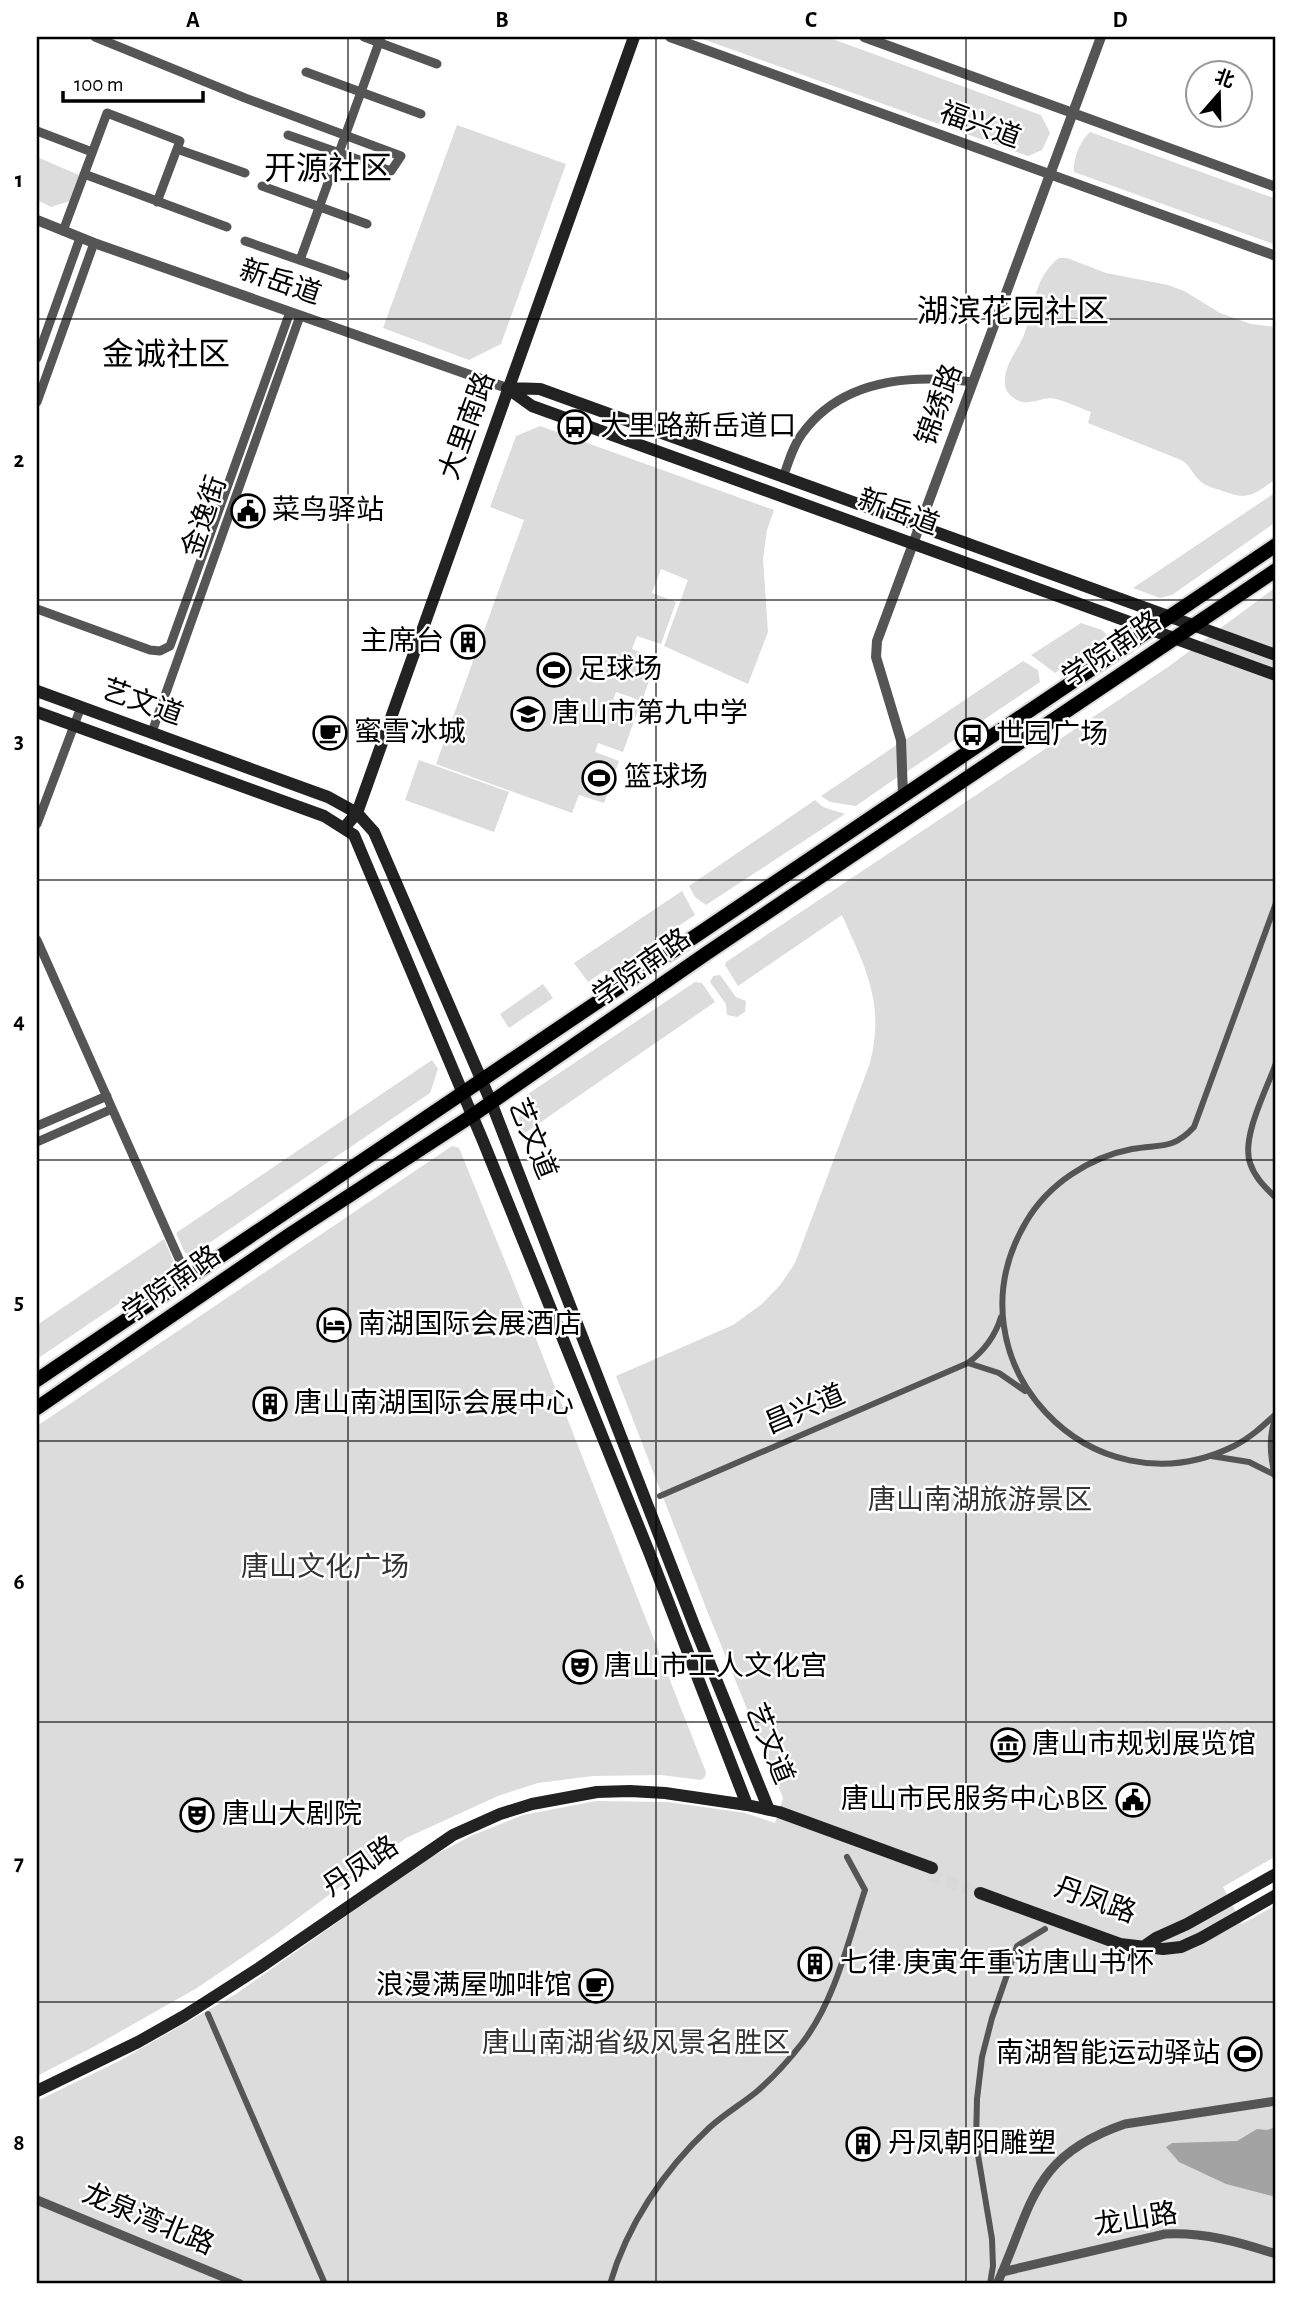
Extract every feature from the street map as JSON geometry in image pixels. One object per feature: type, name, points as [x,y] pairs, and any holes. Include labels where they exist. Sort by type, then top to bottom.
[{"type":"main road","name":"大里南路","points":[[344,828],[357,813],[634,37]]},
{"type":"main road","name":"新岳道","points":[[507,388],[540,389],[1276,656]]},
{"type":"main road","name":"新岳道","points":[[507,388],[532,406],[1276,675]]},
{"type":"main road","name":"学院南路","points":[[37,1380],[464,1095],[1276,545]]},
{"type":"main road","name":"学院南路","points":[[37,1408],[1276,570]]},
{"type":"main road","name":"艺文道","points":[[37,691],[328,797],[357,813],[374,832],[491,1102],[694,1625],[769,1810]]},
{"type":"main road","name":"艺文道","points":[[37,712],[324,816],[354,835],[473,1115],[633,1512],[747,1805]]},
{"type":"main road","points":[[633,1512],[649,1505]]},
{"type":"main road","name":"丹凤路","points":[[37,2091],[104,2060],[184,2016],[453,1835],[500,1814],[532,1804],[597,1792],[665,1793],[747,1805],[769,1810],[931,1871],[771,1816],[747,1805]]},
{"type":"main road","points":[[1146,1945],[1276,1874]]},
{"type":"main road","name":"丹凤路","points":[[981,1889],[1146,1945],[1163,1948],[1181,1947],[1276,1895]]},
{"type":"street","points":[[95,37],[245,98],[401,156],[391,171],[288,135]]},
{"type":"street","points":[[364,37],[380,39],[437,64]]},
{"type":"street","name":"福兴道","points":[[670,37],[1276,256]]},
{"type":"street","name":"福兴道","points":[[864,37],[1276,187]]},
{"type":"street","name":"锦绣路","points":[[903,796],[901,740],[876,657],[877,641],[1101,37]]},
{"type":"street","points":[[300,260],[380,39]]},
{"type":"street","points":[[306,72],[421,114]]},
{"type":"street","points":[[63,231],[107,113],[180,141],[157,202]]},
{"type":"street","points":[[37,131],[92,152]]},
{"type":"street","points":[[177,149],[245,173]]},
{"type":"street","points":[[84,174],[227,227]]},
{"type":"street","points":[[262,187],[367,224]]},
{"type":"street","name":"新岳道","points":[[37,220],[80,238],[507,388]]},
{"type":"street","points":[[37,358],[80,238]]},
{"type":"street","points":[[245,241],[345,276]]},
{"type":"street","points":[[37,402],[94,243]]},
{"type":"street","points":[[37,609],[150,650],[160,651],[170,646],[295,314]]},
{"type":"street","name":"金逸街","points":[[152,732],[295,314]]},
{"type":"street","points":[[783,478],[801,435],[835,401],[857,390],[904,379],[973,382]]},
{"type":"street","points":[[37,824],[81,707]]},
{"type":"street","points":[[1029,1395],[1006,1342],[1002,1314],[1004,1281],[1012,1249],[1026,1220],[1047,1195],[1072,1174],[1101,1158],[1132,1149],[1165,1147],[1187,1135],[1200,1116],[1276,903]]},
{"type":"street","points":[[37,940],[188,1279]]},
{"type":"street","points":[[1276,1063],[1248,1146],[1251,1166],[1258,1181],[1276,1198]]},
{"type":"street","points":[[37,1126],[107,1096]]},
{"type":"street","points":[[37,1142],[112,1109]]},
{"type":"street","points":[[968,1363],[978,1356],[996,1332],[1002,1314]]},
{"type":"street","points":[[968,1363],[999,1373],[1029,1395],[1052,1420],[1079,1441],[1110,1455],[1143,1463],[1177,1463],[1211,1456],[1236,1446],[1276,1416]]},
{"type":"street","name":"昌兴道","points":[[660,1496],[968,1363]]},
{"type":"street","points":[[1276,1416],[1271,1443],[1271,1459],[1276,1476]]},
{"type":"street","points":[[1211,1456],[1249,1462],[1276,1476]]},
{"type":"street","points":[[610,2284],[632,2231],[669,2171],[711,2126],[757,2091],[784,2065],[815,2024],[832,1989],[864,1890],[847,1857]]},
{"type":"street","points":[[990,2284],[993,2266],[992,2239],[976,2143],[982,2057],[992,2018],[1017,1946],[1045,1929]]},
{"type":"street","points":[[208,2014],[325,2284]]},
{"type":"street","points":[[997,2284],[1030,2200],[1065,2155],[1102,2132],[1125,2124],[1276,2101]]},
{"type":"street","name":"龙泉湾北路","points":[[37,2200],[240,2284]]},
{"type":"street","name":"龙山路","points":[[1002,2272],[1165,2234],[1212,2236],[1276,2255]]},
{"type":"green space","points":[[697,37],[827,37],[1041,115],[1050,133],[1042,150],[1028,156]]},
{"type":"green space","points":[[457,125],[566,164],[501,344],[469,360],[383,328]]},
{"type":"green space","points":[[1090,132],[1276,199],[1276,245],[1074,172],[1078,150]]},
{"type":"green space","points":[[37,157],[79,175],[70,201],[51,207],[37,200]]},
{"type":"green space","points":[[1059,258],[1067,258],[1106,273],[1168,285],[1184,291],[1220,313],[1251,324],[1276,327],[1276,479],[1244,496],[1212,488],[1204,484],[1181,460],[1088,423],[1091,412],[1056,399],[1022,402],[1010,395],[1005,384],[1007,368],[1024,335],[1040,283],[1051,265]]},
{"type":"green space","points":[[540,426],[774,510],[767,530],[763,559],[768,632],[748,684],[664,646],[688,580],[661,569],[652,593],[676,602],[661,644],[637,636],[632,649],[657,658],[642,701],[616,692],[613,701],[638,710],[623,752],[598,743],[595,752],[619,761],[604,803],[579,795],[572,813],[436,764],[524,520],[490,507],[516,436]]},
{"type":"green space","points":[[1276,492],[1276,522],[1172,595],[1160,598],[1133,588]]},
{"type":"green space","name":"唐山南湖旅游景区","points":[[1276,587],[1276,1856],[1223,1887],[1242,1924],[1276,1905],[1276,2284],[37,2284],[37,2101],[121,2060],[236,1994],[427,1859],[473,1835],[523,1815],[596,1801],[668,1802],[745,1813],[775,1823],[783,1798],[616,1376],[733,1325],[762,1304],[781,1284],[795,1263],[870,1063],[874,1042],[874,1004],[859,952],[842,915],[738,986],[725,965],[726,962],[1168,667]]},
{"type":"green space","points":[[1081,623],[1102,630],[1108,636],[1055,673],[1031,655]]},
{"type":"green space","points":[[1023,661],[1038,670],[1040,682],[905,773],[905,740]]},
{"type":"green space","points":[[898,744],[899,776],[856,806],[830,802],[821,796]]},
{"type":"green space","points":[[419,760],[509,792],[494,832],[405,800]]},
{"type":"green space","points":[[815,800],[823,807],[845,814],[706,905],[695,897],[689,886]]},
{"type":"green space","points":[[682,891],[695,915],[610,972],[604,971],[588,982],[574,963]]},
{"type":"green space","points":[[720,975],[736,997],[746,1001],[745,1012],[737,1017],[727,1015],[726,1004],[710,982],[713,976]]},
{"type":"green space","points":[[695,982],[702,983],[715,1002],[522,1135],[517,1125],[525,1096]]},
{"type":"green space","points":[[543,984],[553,998],[509,1028],[500,1014]]},
{"type":"green space","points":[[432,1060],[438,1069],[430,1093],[190,1256],[184,1251],[176,1233]]},
{"type":"green space","name":"唐山文化广场","points":[[452,1146],[459,1148],[520,1298],[706,1772],[705,1777],[701,1780],[661,1775],[593,1776],[538,1783],[498,1796],[406,1838],[275,1935],[197,1988],[37,2076],[37,1426]]},
{"type":"green space","points":[[164,1239],[173,1260],[173,1267],[37,1359],[37,1325]]},
{"type":"shaded area","points":[[1276,2127],[1276,2197],[1226,2184],[1179,2162],[1166,2147],[1172,2143],[1237,2141],[1257,2129]]},
{"type":"tunnel","points":[[929,1875],[980,1893]]},
{"type":"place","name":"大里路新岳道口","points":[[575,427]]},
{"type":"place","name":"菜鸟驿站","points":[[248,511]]},
{"type":"place","name":"主席台","points":[[468,642]]},
{"type":"place","name":"足球场","points":[[554,670]]},
{"type":"place","name":"唐山市第九中学","points":[[528,714]]},
{"type":"place","name":"蜜雪冰城","points":[[330,733]]},
{"type":"place","name":"世园广场","points":[[972,735]]},
{"type":"place","name":"篮球场","points":[[599,778]]},
{"type":"place","name":"南湖国际会展酒店","points":[[334,1325]]},
{"type":"place","name":"唐山南湖国际会展中心","points":[[270,1404]]},
{"type":"place","name":"唐山市工人文化宫","points":[[580,1667]]},
{"type":"place","name":"唐山市规划展览馆","points":[[1008,1745]]},
{"type":"place","name":"唐山市民服务中心B区","points":[[1133,1800]]},
{"type":"place","name":"唐山大剧院","points":[[197,1815]]},
{"type":"place","name":"七律·庚寅年重访唐山书怀","points":[[815,1964]]},
{"type":"place","name":"浪漫满屋咖啡馆","points":[[596,1986]]},
{"type":"place","name":"南湖智能运动驿站","points":[[1245,2054]]},
{"type":"place","name":"丹凤朝阳雕塑","points":[[863,2144]]},
{"type":"district","name":"开源社区","points":[[328,169]]},
{"type":"district","name":"湖滨花园社区","points":[[1013,312]]},
{"type":"district","name":"金诚社区","points":[[166,355]]},
{"type":"park label","name":"唐山南湖省级风景名胜区","points":[[636,2044]]}]
